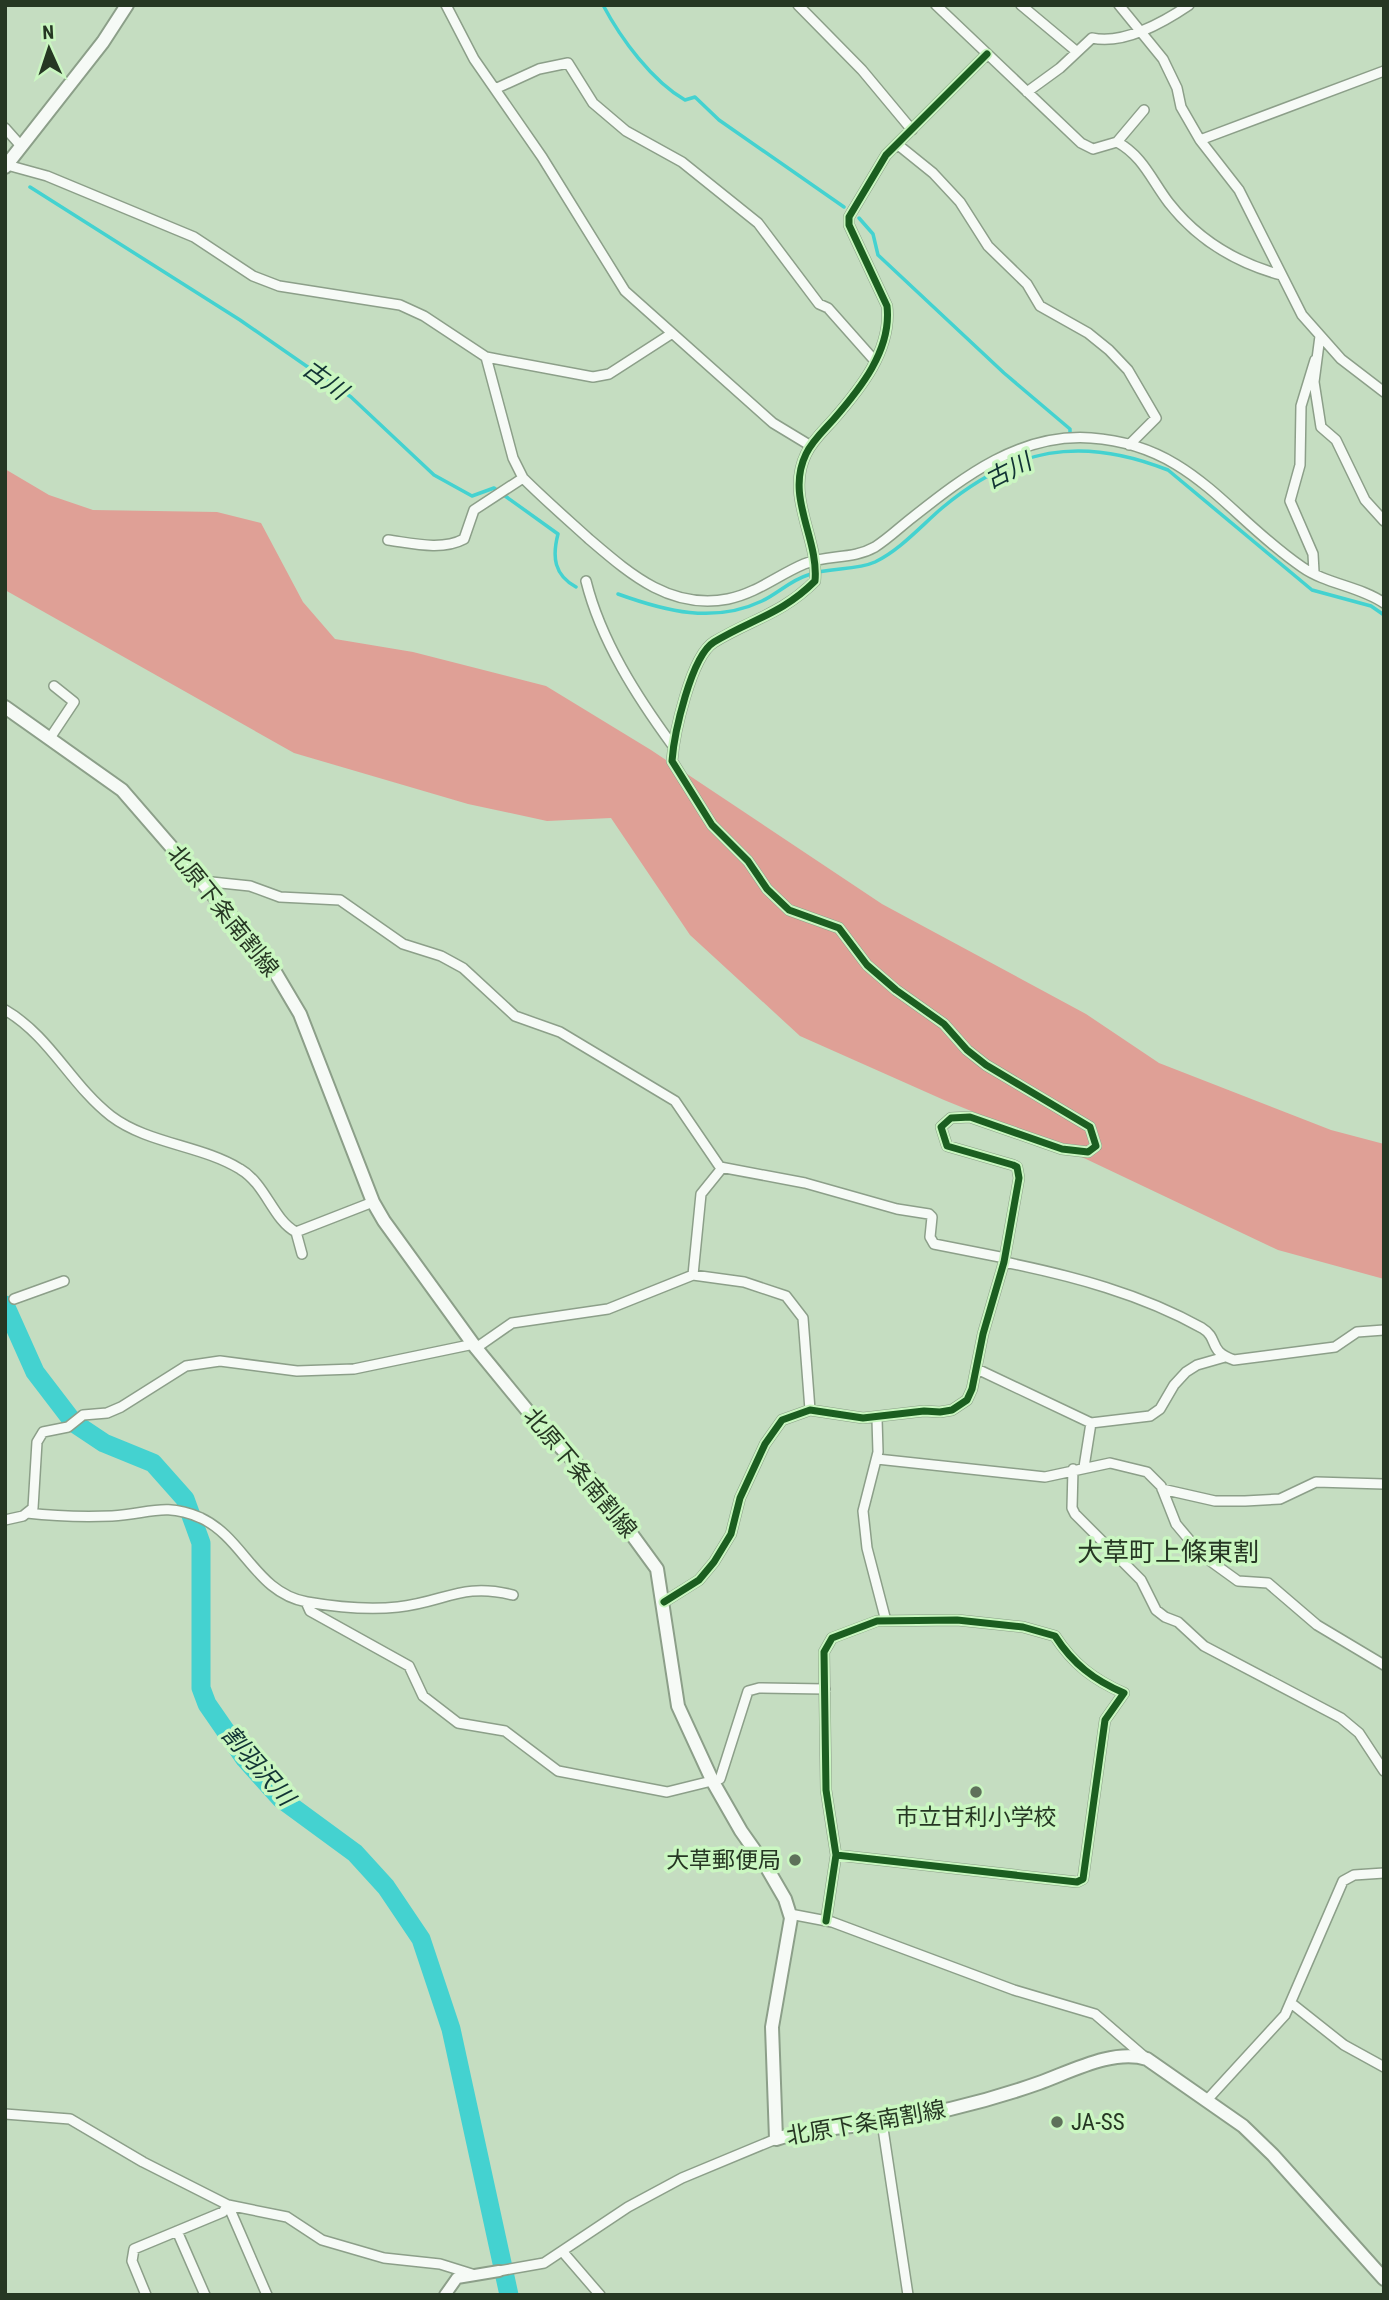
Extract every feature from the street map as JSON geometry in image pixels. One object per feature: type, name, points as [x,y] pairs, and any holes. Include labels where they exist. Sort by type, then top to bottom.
[{"type":"main road","points":[[6,166],[103,42],[127,5]]},
{"type":"main road","name":"北原下条南割線","points":[[5,707],[122,790],[265,955],[300,1014],[373,1202],[475,1346],[615,1509],[657,1569],[678,1706],[713,1782],[741,1831],[767,1868],[790,1914],[772,2026],[776,2139],[814,2129],[882,2122],[1016,2091],[1122,2056],[1135,2055],[1147,2059]]},
{"type":"main road","points":[[1147,2059],[1243,2126],[1273,2155],[1384,2280]]},
{"type":"street","points":[[446,5],[474,59],[542,157],[625,291],[773,423],[811,446]]},
{"type":"street","points":[[798,5],[862,70],[912,130]]},
{"type":"street","points":[[936,5],[1081,143],[1093,149],[1117,142],[1144,110]]},
{"type":"street","points":[[1021,5],[1076,51]]},
{"type":"street","points":[[1119,5],[1163,59],[1177,88],[1181,107],[1200,140],[1239,190],[1302,315],[1341,359],[1384,393]]},
{"type":"street","points":[[1027,92],[1060,68],[1092,38],[1104,41],[1139,31],[1189,5]]},
{"type":"street","points":[[664,1602],[699,1580],[714,1562],[731,1534],[740,1498],[774,1429],[782,1420],[810,1410],[877,1419],[952,1410],[967,1400],[1005,1260],[1019,1178],[1017,1167],[947,1146],[941,1128],[951,1118],[970,1117],[1062,1149],[1088,1152],[1096,1146],[1094,1133],[1082,1121],[1023,1089],[976,1058],[944,1024],[896,990],[867,965],[839,928],[789,910],[766,889],[748,861],[712,825],[672,761],[673,746],[693,673],[712,643],[786,607],[815,579],[815,564],[805,530],[799,491],[800,469],[811,446],[870,374],[885,334],[887,306],[849,225],[849,217],[869,181],[897,144],[987,54]]},
{"type":"street","points":[[495,89],[539,69],[568,63],[593,103],[626,131],[682,162],[758,223],[819,304],[828,307],[875,361]]},
{"type":"street","points":[[1200,140],[1384,71]]},
{"type":"street","points":[[5,128],[20,146]]},
{"type":"street","points":[[1117,142],[1148,169],[1170,204],[1211,244],[1235,260],[1281,275]]},
{"type":"street","points":[[897,144],[933,173],[960,202],[988,246],[1027,284],[1040,306],[1088,333],[1128,370],[1156,418],[1129,445]]},
{"type":"street","points":[[6,166],[47,176],[194,237],[253,276],[279,286],[400,305],[435,323],[486,357],[593,377],[609,374],[671,334]]},
{"type":"street","points":[[1314,572],[1314,554],[1290,500],[1300,465],[1301,406],[1320,336]]},
{"type":"street","points":[[486,357],[513,458],[523,478],[632,576],[678,598],[715,601],[746,594],[815,564],[851,557],[874,547],[980,468],[1025,445],[1078,437],[1129,445],[1164,456],[1190,471],[1291,559],[1384,603]]},
{"type":"street","points":[[1315,360],[1314,382],[1321,426],[1336,440],[1365,500],[1384,521]]},
{"type":"street","points":[[388,540],[429,545],[456,543],[464,539],[474,510],[523,478]]},
{"type":"street","points":[[586,581],[611,646],[655,722],[673,746]]},
{"type":"street","points":[[50,738],[74,702],[54,686]]},
{"type":"street","points":[[202,881],[250,886],[280,897],[340,900],[403,944],[441,956],[463,968],[515,1016],[560,1032],[675,1101],[708,1154],[722,1168],[805,1183],[897,1209],[929,1214],[932,1217],[930,1237],[934,1244],[1055,1272],[1126,1294],[1205,1329],[1211,1335],[1217,1351],[1225,1357]]},
{"type":"street","points":[[5,1010],[57,1054],[111,1116],[240,1169],[269,1197],[282,1222],[296,1232],[302,1254]]},
{"type":"street","points":[[693,1275],[701,1194],[722,1168]]},
{"type":"street","points":[[296,1232],[373,1202]]},
{"type":"street","points":[[27,1513],[33,1508],[37,1442],[43,1432],[68,1427],[83,1415],[107,1413],[121,1408],[186,1366],[220,1361],[297,1371],[354,1369],[475,1346],[512,1323],[529,1319],[600,1312],[693,1275],[744,1282],[786,1296],[796,1306],[805,1331],[810,1410]]},
{"type":"street","points":[[13,1299],[64,1281]]},
{"type":"street","points":[[977,1369],[1091,1423],[1150,1416],[1160,1409],[1186,1372],[1197,1365],[1225,1357],[1243,1360],[1335,1347],[1357,1332],[1384,1330]]},
{"type":"street","points":[[877,1419],[877,1459],[863,1511],[867,1548],[886,1621]]},
{"type":"street","points":[[1084,1467],[1091,1423]]},
{"type":"street","points":[[877,1459],[1045,1477],[1110,1463],[1133,1466],[1147,1472],[1162,1489],[1176,1524],[1202,1555],[1238,1581],[1268,1583],[1317,1625],[1384,1665]]},
{"type":"street","points":[[1073,1469],[1072,1508],[1141,1580],[1156,1609],[1178,1622],[1203,1646],[1341,1718],[1359,1733],[1384,1771]]},
{"type":"street","points":[[1162,1489],[1215,1501],[1245,1501],[1280,1499],[1316,1482],[1384,1484]]},
{"type":"street","points":[[5,1520],[27,1513],[112,1516],[173,1507],[202,1519],[234,1540],[250,1565],[270,1585],[283,1594],[306,1602],[369,1608],[422,1602],[471,1589],[487,1588],[513,1595]]},
{"type":"street","points":[[306,1602],[310,1611],[409,1666],[423,1696],[458,1723],[505,1731],[558,1771],[667,1792],[720,1779],[748,1691],[759,1688],[825,1689]]},
{"type":"street","points":[[826,1921],[836,1855],[826,1790],[824,1652],[832,1638],[861,1625],[886,1621],[982,1621],[1042,1631],[1055,1636],[1065,1651],[1096,1681],[1124,1693],[1104,1720],[1083,1879],[1077,1882],[836,1855]]},
{"type":"street","points":[[1208,2100],[1285,2015],[1343,1881],[1354,1875],[1384,1874]]},
{"type":"street","points":[[790,1914],[826,1921],[1014,1990],[1095,2014],[1147,2059]]},
{"type":"street","points":[[1291,2003],[1344,2045],[1384,2067]]},
{"type":"street","points":[[5,2114],[70,2119],[228,2206],[287,2217],[322,2240],[384,2258],[440,2264],[472,2274]]},
{"type":"street","points":[[882,2122],[908,2295]]},
{"type":"street","points":[[445,2295],[457,2278],[544,2263],[638,2201],[682,2178],[776,2139]]},
{"type":"street","points":[[146,2295],[131,2255],[134,2249],[223,2212],[228,2206]]},
{"type":"street","points":[[228,2206],[267,2295]]},
{"type":"street","points":[[177,2231],[205,2295]]},
{"type":"street","points":[[562,2251],[600,2295]]},
{"type":"shaded area","points":[[5,469],[49,495],[93,510],[217,512],[261,523],[303,602],[335,639],[413,652],[546,686],[651,750],[882,904],[1086,1014],[1159,1063],[1331,1130],[1384,1144],[1384,1279],[1278,1250],[1067,1150],[944,1100],[800,1036],[690,935],[611,818],[547,821],[468,804],[294,753],[5,590]]},
{"type":"waterway","points":[[603,5],[628,45],[661,82],[685,100],[695,97],[719,120],[844,207]]},
{"type":"waterway","name":"古川","points":[[30,187],[240,320],[351,397],[434,475],[472,496],[494,488],[558,534],[556,565],[563,577],[576,587]]},
{"type":"waterway","points":[[859,218],[873,234],[878,255],[1004,373],[1070,429],[1070,435]]},
{"type":"waterway","name":"古川","points":[[618,594],[654,606],[690,613],[726,612],[744,608],[808,575],[875,562],[902,544],[942,508],[995,472],[1022,460],[1049,453],[1077,451],[1136,459],[1168,470],[1312,590],[1371,606],[1384,615]]},
{"type":"waterway","name":"割羽沢川","points":[[5,1305],[35,1372],[74,1423],[104,1443],[153,1463],[185,1499],[201,1543],[201,1688],[207,1704],[245,1759],[280,1798],[355,1853],[386,1887],[421,1939],[451,2029],[509,2295]]},
{"type":"cycle path","points":[[664,1602],[699,1580],[714,1562],[731,1534],[740,1498],[765,1444],[782,1420],[810,1410],[863,1418],[924,1411],[940,1412],[952,1410],[967,1400],[1004,1262],[1019,1178],[1017,1167],[1013,1165],[947,1146],[941,1127],[951,1118],[970,1117],[1062,1149],[1088,1152],[1096,1146],[1090,1127],[986,1065],[967,1050],[944,1024],[896,990],[867,965],[839,928],[789,910],[767,889],[748,861],[712,825],[672,761],[685,697],[706,650],[714,642],[791,601],[815,581],[815,565],[801,502],[801,470],[811,445],[854,395],[872,368],[884,338],[887,322],[887,306],[849,225],[849,217],[886,155],[987,54]]},
{"type":"cycle path","points":[[826,1921],[836,1855],[826,1790],[824,1652],[832,1638],[877,1621],[957,1620],[1023,1627],[1055,1636],[1085,1670],[1124,1693],[1105,1720],[1083,1879],[1077,1882],[836,1855]]},
{"type":"place","name":"市立甘利小学校","points":[[976,1792]]},
{"type":"place","name":"大草郵便局","points":[[795,1860]]},
{"type":"place","name":"JA-SS","points":[[1057,2122]]},
{"type":"district","name":"大草町上條東割","points":[[1168,1552]]}]
